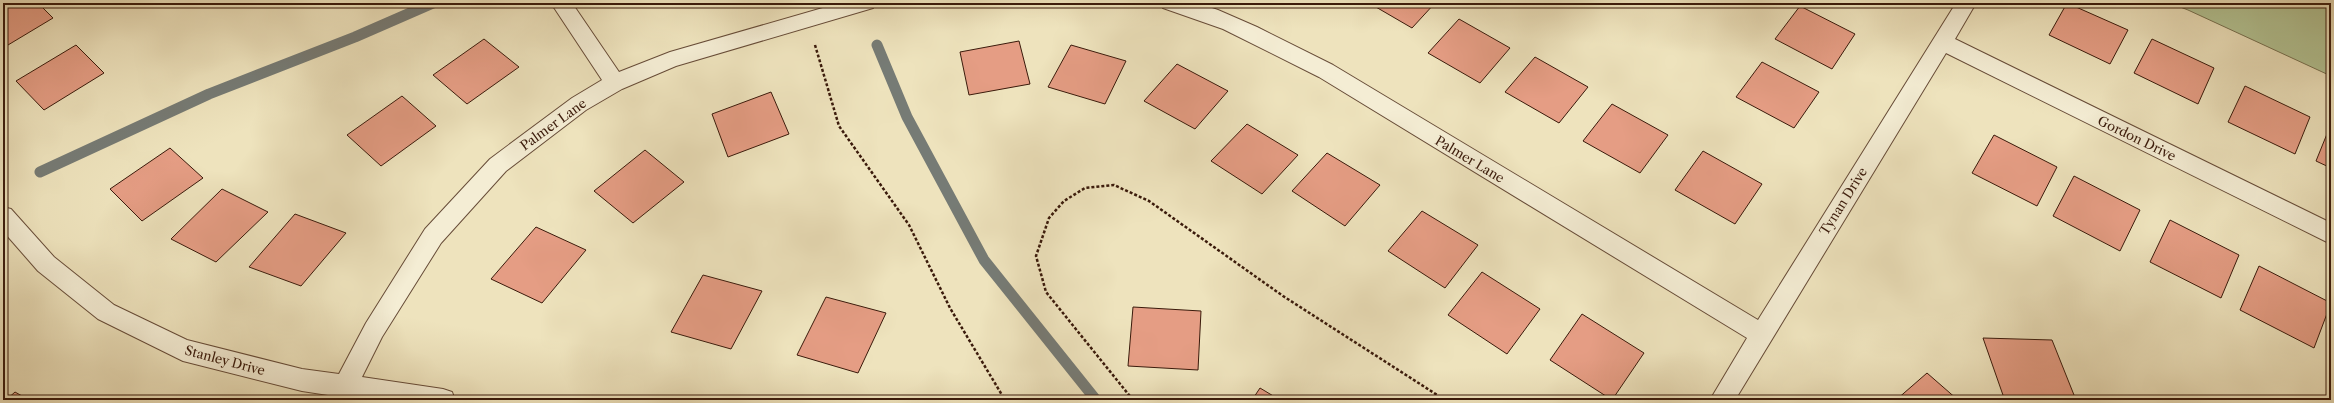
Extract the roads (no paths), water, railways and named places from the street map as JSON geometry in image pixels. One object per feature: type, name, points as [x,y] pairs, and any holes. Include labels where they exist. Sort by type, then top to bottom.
[{"type":"street","points":[[560,3],[615,83]]},
{"type":"street","name":"Palmer Lane","points":[[342,393],[374,330],[433,236],[498,165],[579,104],[615,83],[670,60],[866,3]]},
{"type":"street","name":"Palmer Lane","points":[[1170,3],[1190,8],[1254,34],[1326,71],[1762,334]]},
{"type":"street","name":"Tynan Drive","points":[[1722,400],[1966,3]]},
{"type":"street","name":"Gordon Drive","points":[[1943,42],[2331,234]]},
{"type":"street","name":"Stanley Drive","points":[[3,216],[46,264],[106,312],[182,350],[302,380],[342,393],[443,400]]},
{"type":"waterway","points":[[40,172],[209,94],[355,37],[433,3]]},
{"type":"waterway","points":[[877,45],[907,117],[984,260],[1096,400]]}]
